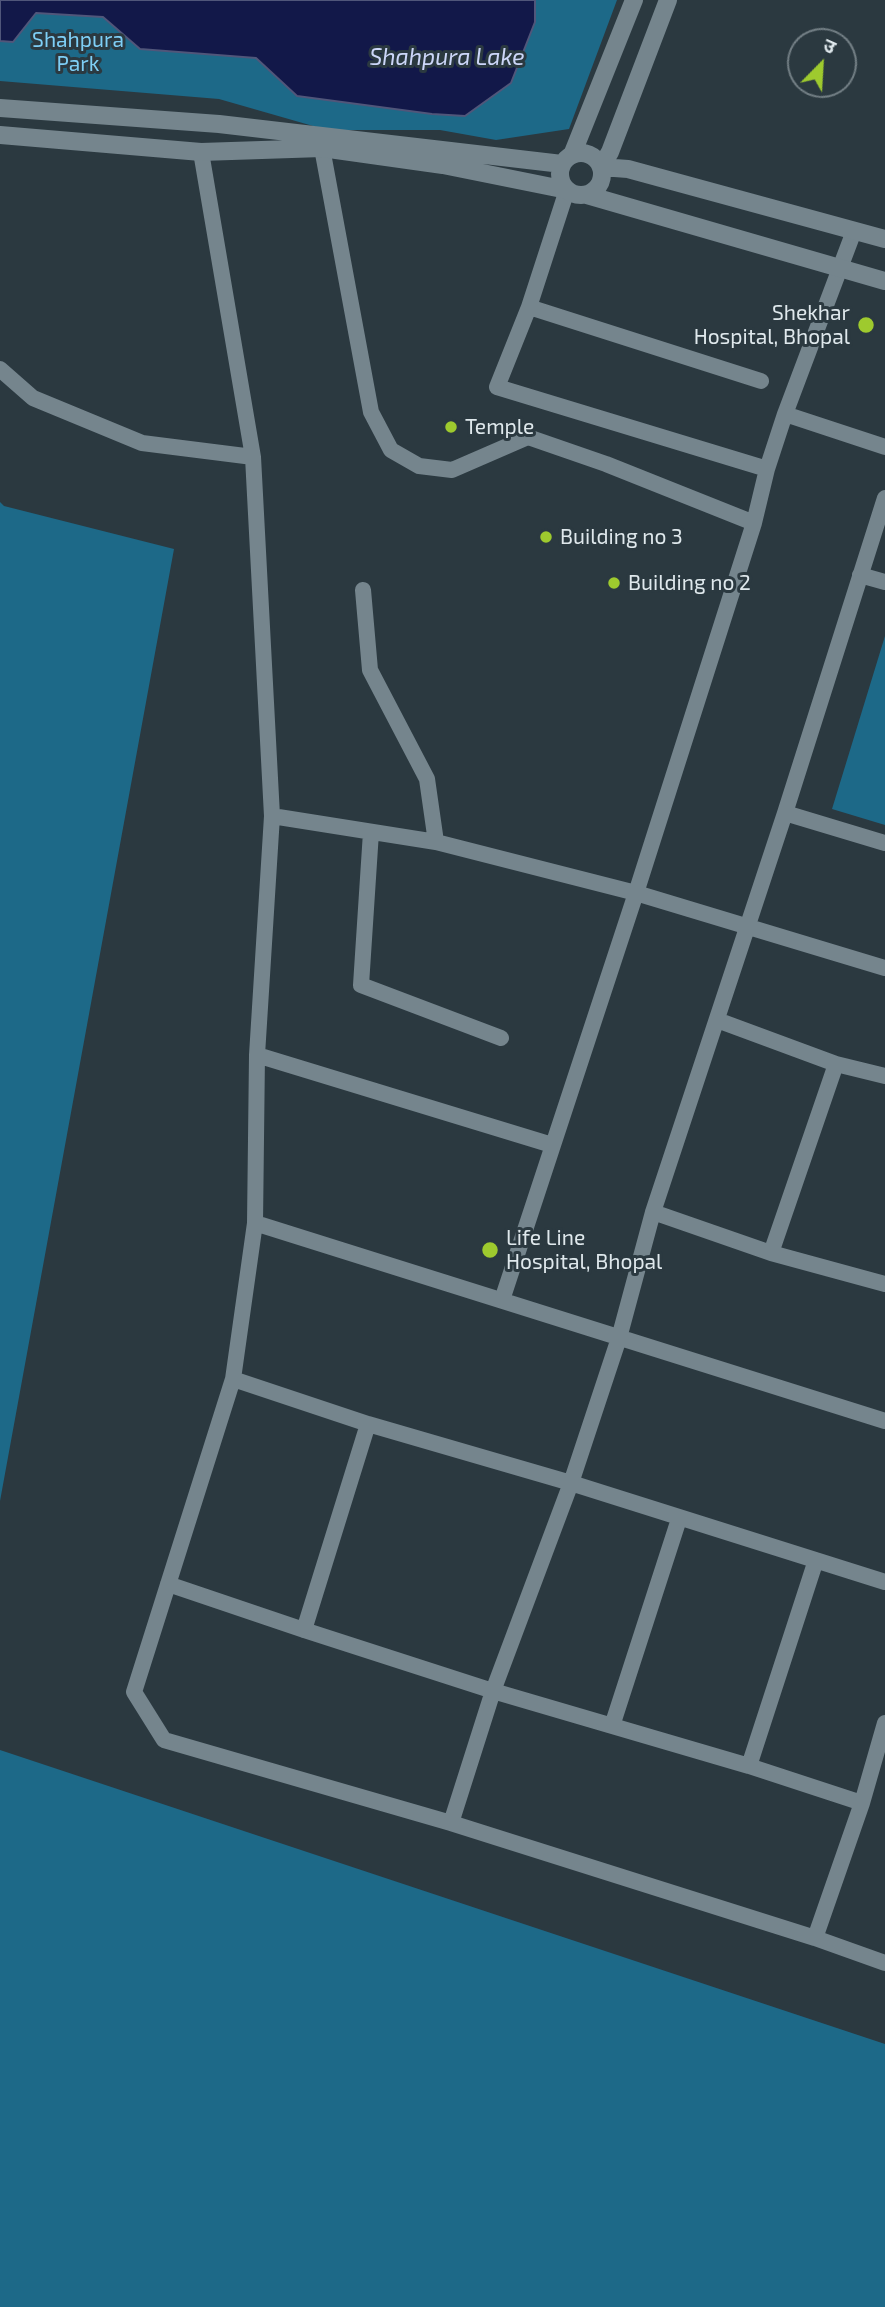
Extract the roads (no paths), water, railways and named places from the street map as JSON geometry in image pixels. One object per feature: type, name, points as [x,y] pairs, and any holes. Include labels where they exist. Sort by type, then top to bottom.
[{"type":"street","points":[[634,0],[560,178],[567,190],[529,307],[497,387],[767,469]]},
{"type":"street","points":[[0,135],[201,152],[322,148],[443,165],[567,190],[580,196],[587,195],[593,192],[601,181],[601,167],[610,152],[667,0]]},
{"type":"street","points":[[0,108],[219,124],[567,160],[579,153],[593,156],[601,167],[628,169],[885,239]]},
{"type":"street","points":[[322,148],[370,412],[391,450],[419,466],[452,470],[528,437],[606,464],[754,523]]},
{"type":"street","points":[[201,152],[253,457],[272,816],[257,1055],[255,1223],[233,1379],[134,1692],[164,1740],[451,1823],[816,1938],[885,1963]]},
{"type":"street","points":[[587,195],[885,281]]},
{"type":"street","points":[[502,1300],[636,893],[754,523],[767,469],[785,414],[854,230]]},
{"type":"street","points":[[529,307],[761,381]]},
{"type":"street","points":[[0,369],[33,398],[142,443],[253,457]]},
{"type":"street","points":[[785,414],[885,447]]},
{"type":"street","points":[[451,1823],[493,1690],[571,1483],[619,1338],[653,1212],[785,813],[885,498]]},
{"type":"street","points":[[860,575],[885,583]]},
{"type":"street","points":[[363,590],[370,670],[427,779],[436,842]]},
{"type":"street","points":[[785,813],[885,843]]},
{"type":"street","points":[[272,816],[436,842],[636,893],[885,968]]},
{"type":"street","points":[[371,832],[361,985],[501,1038]]},
{"type":"street","points":[[717,1020],[835,1064],[885,1076]]},
{"type":"street","points":[[257,1055],[552,1145]]},
{"type":"street","points":[[771,1253],[835,1064]]},
{"type":"street","points":[[653,1212],[771,1253],[885,1284]]},
{"type":"street","points":[[255,1223],[885,1421]]},
{"type":"street","points":[[233,1379],[368,1424],[571,1483],[885,1582]]},
{"type":"street","points":[[304,1630],[368,1424]]},
{"type":"street","points":[[612,1726],[679,1519]]},
{"type":"street","points":[[749,1766],[816,1560]]},
{"type":"street","points":[[168,1584],[493,1690],[749,1766],[862,1803]]},
{"type":"street","points":[[816,1938],[862,1803],[885,1723]]},
{"type":"water","name":"Shahpura Lake","points":[[0,0],[535,0],[535,22],[511,83],[465,116],[297,96],[256,58],[140,49],[103,17],[36,13],[13,42],[0,41]]},
{"type":"place","name":"Shekhar Hospital, Bhopal","points":[[866,325]]},
{"type":"place","name":"Temple","points":[[451,427]]},
{"type":"place","name":"Building no 3","points":[[546,537]]},
{"type":"place","name":"Building no 2","points":[[614,583]]},
{"type":"place","name":"Life Line Hospital, Bhopal","points":[[490,1250]]},
{"type":"park label","name":"Shahpura Park","points":[[78,52]]}]
